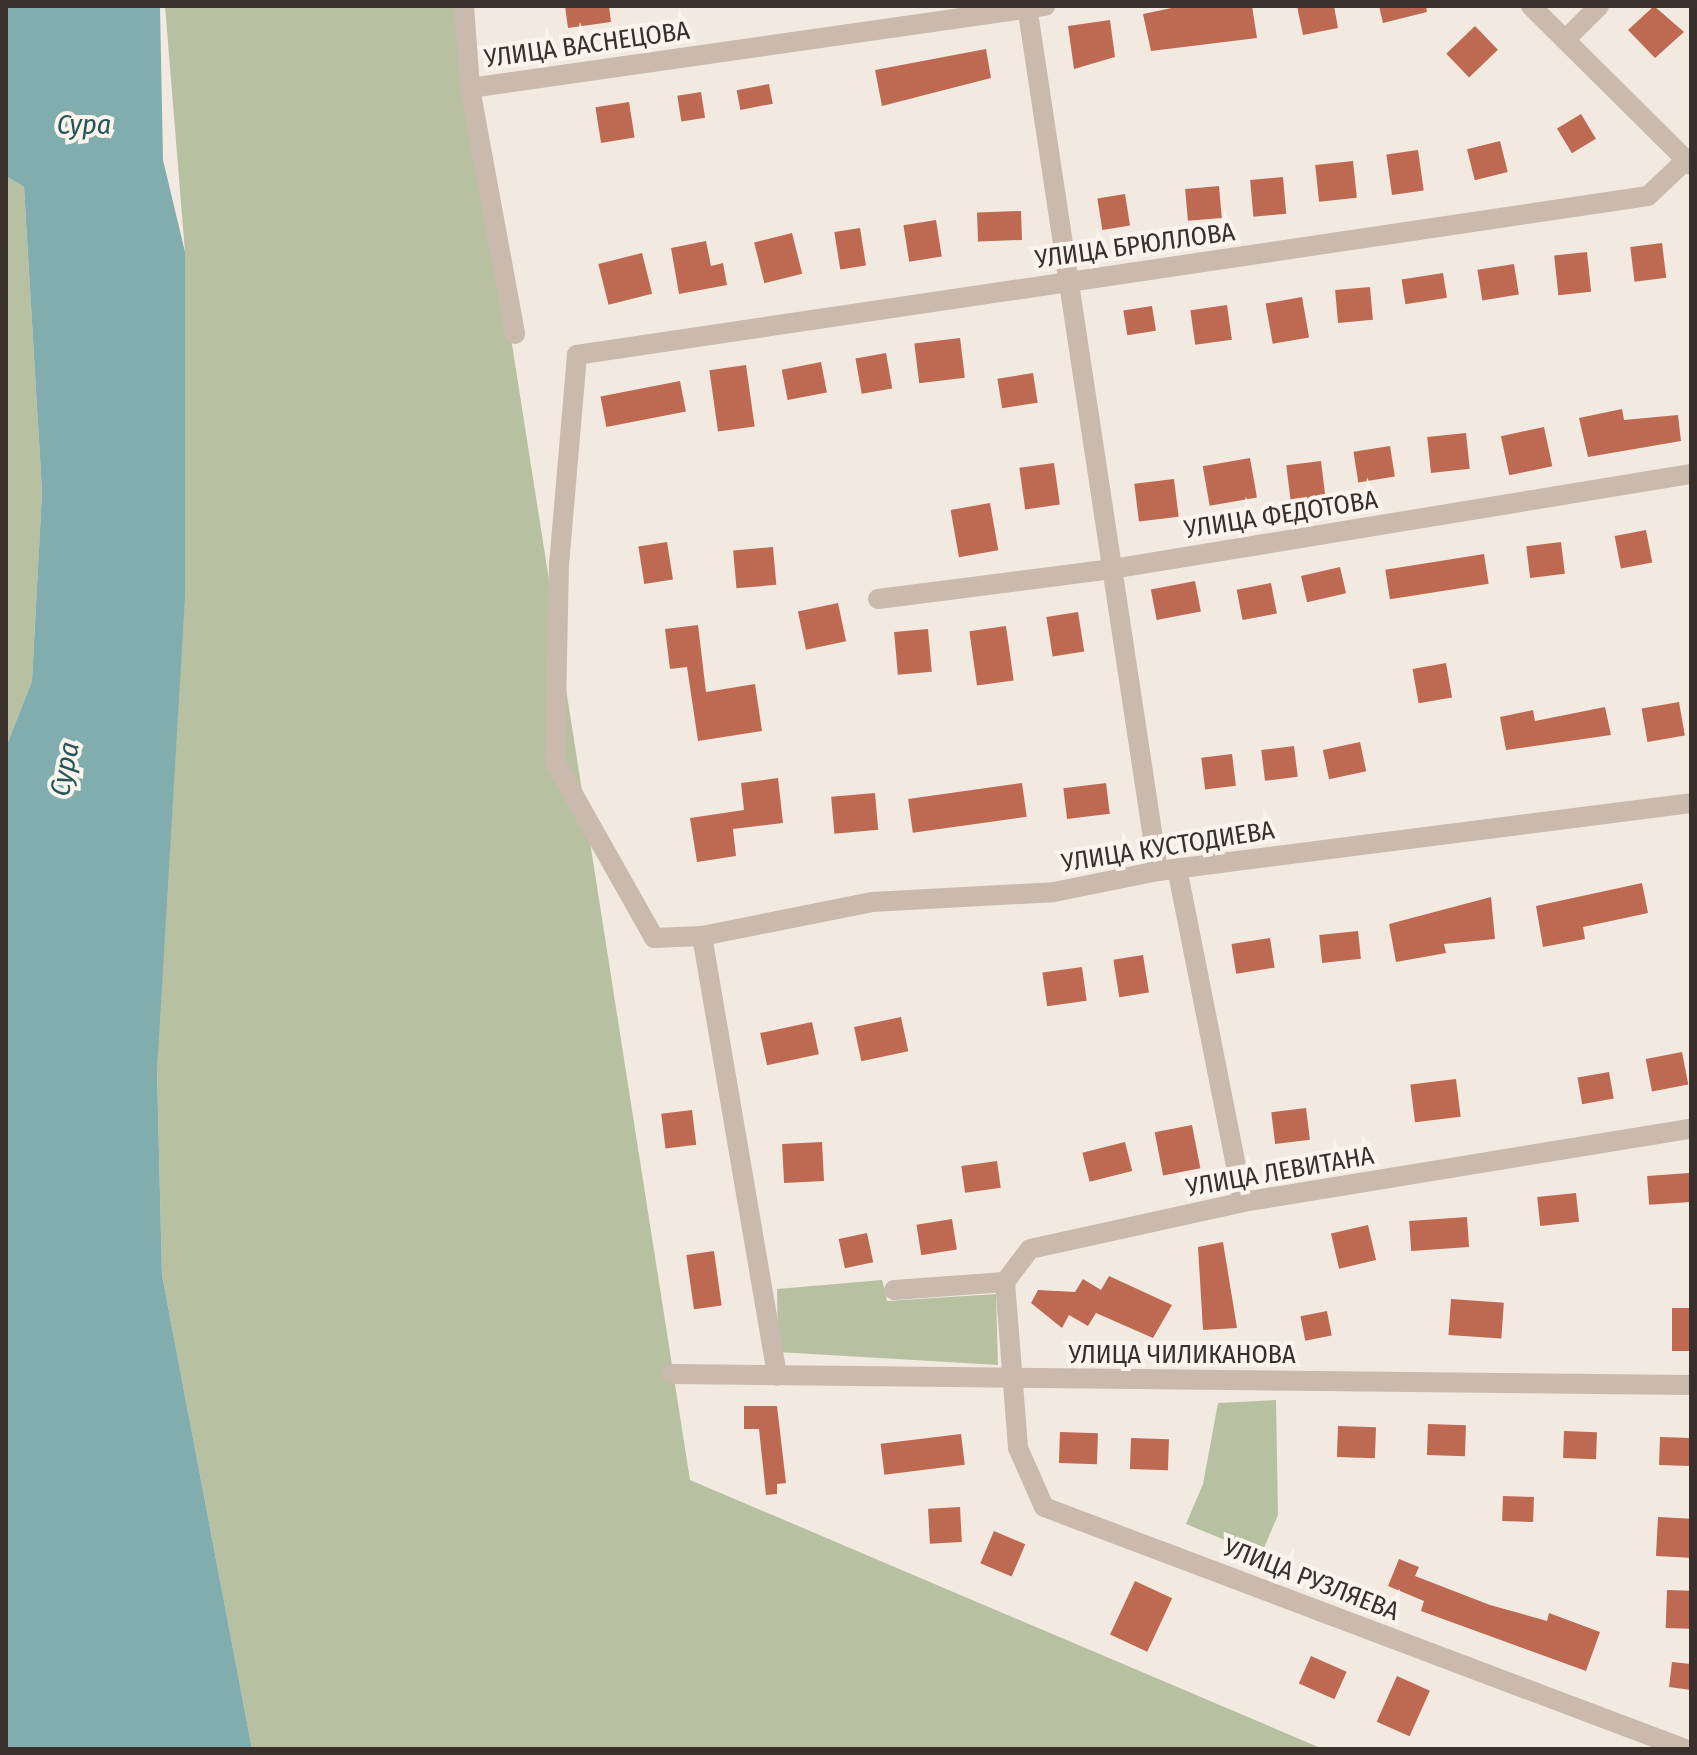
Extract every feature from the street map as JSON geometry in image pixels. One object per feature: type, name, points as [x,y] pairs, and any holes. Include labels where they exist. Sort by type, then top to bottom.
[{"type":"street","points":[[464,6],[470,88],[515,334]]},
{"type":"street","points":[[1531,6],[1688,162]]},
{"type":"street","points":[[1565,40],[1599,6]]},
{"type":"street","points":[[1033,7],[1068,282],[1112,569],[1168,870],[1243,1202]]},
{"type":"street","name":"УЛИЦА ВАСНЕЦОВА","points":[[470,88],[1033,7]]},
{"type":"street","name":"УЛИЦА БРЮЛЛОВА","points":[[654,938],[555,762],[559,563],[577,355],[1648,196],[1688,162]]},
{"type":"street","name":"УЛИЦА ФЕДОТОВА","points":[[878,599],[1112,569],[1691,474]]},
{"type":"street","name":"УЛИЦА КУСТОДИЕВА","points":[[654,938],[702,936],[872,902],[1054,892],[1168,870],[1691,803]]},
{"type":"street","points":[[702,936],[777,1376]]},
{"type":"street","name":"УЛИЦА ЛЕВИТАНА","points":[[1005,1282],[1030,1249],[1243,1202],[1691,1129]]},
{"type":"street","points":[[894,1290],[1005,1282]]},
{"type":"street","name":"УЛИЦА РУЗЛЯЕВА","points":[[1005,1282],[1008,1380],[1018,1448],[1044,1507],[1685,1749]]},
{"type":"street","name":"УЛИЦА ЧИЛИКАНОВА","points":[[672,1374],[1691,1385]]},
{"type":"green space","points":[[165,6],[459,6],[690,1480],[1323,1749],[252,1749],[162,1275],[157,1071],[185,252]]},
{"type":"green space","points":[[6,176],[24,187],[42,492],[32,681],[6,747]]},
{"type":"green space","points":[[882,1280],[887,1301],[996,1294],[998,1365],[778,1352],[777,1289]]},
{"type":"green space","points":[[1276,1400],[1278,1515],[1261,1555],[1186,1524],[1203,1484],[1218,1403]]},
{"type":"water","name":"Сура","points":[[6,6],[160,6],[163,160],[185,252],[185,597],[157,1071],[162,1275],[252,1749],[6,1749],[6,747],[32,681],[42,492],[24,187],[6,176]]},
{"type":"building","points":[[565,6],[609,6],[611,22],[568,28]]},
{"type":"building","points":[[1181,6],[1252,6],[1257,38],[1151,51],[1143,14]]},
{"type":"building","points":[[1297,6],[1334,6],[1338,28],[1303,35]]},
{"type":"building","points":[[1379,6],[1426,6],[1427,12],[1383,23]]},
{"type":"building","points":[[1654,6],[1684,32],[1655,58],[1628,30]]},
{"type":"building","points":[[1110,20],[1115,57],[1074,69],[1068,26]]},
{"type":"building","points":[[1475,26],[1498,50],[1469,78],[1446,54]]},
{"type":"building","points":[[986,49],[991,78],[882,106],[875,70]]},
{"type":"building","points":[[769,84],[773,104],[740,110],[737,90]]},
{"type":"building","points":[[701,92],[705,118],[681,121],[677,96]]},
{"type":"building","points":[[629,102],[635,138],[601,143],[595,107]]},
{"type":"building","points":[[1581,114],[1596,139],[1572,153],[1557,128]]},
{"type":"building","points":[[1500,141],[1508,172],[1475,180],[1467,149]]},
{"type":"building","points":[[1418,150],[1424,191],[1392,195],[1386,154]]},
{"type":"building","points":[[1353,161],[1357,198],[1319,202],[1315,165]]},
{"type":"building","points":[[1283,177],[1286,214],[1253,217],[1250,180]]},
{"type":"building","points":[[1219,186],[1222,218],[1188,221],[1185,189]]},
{"type":"building","points":[[1125,194],[1130,226],[1102,230],[1097,198]]},
{"type":"building","points":[[1021,211],[1022,240],[978,242],[977,213]]},
{"type":"building","points":[[936,220],[942,257],[909,262],[903,225]]},
{"type":"building","points":[[860,228],[866,266],[840,270],[834,232]]},
{"type":"building","points":[[792,233],[802,274],[764,283],[754,242]]},
{"type":"building","points":[[706,241],[711,266],[723,263],[727,285],[679,294],[671,248]]},
{"type":"building","points":[[1662,243],[1666,278],[1635,282],[1630,247]]},
{"type":"building","points":[[1587,252],[1591,292],[1558,295],[1554,255]]},
{"type":"building","points":[[642,253],[652,294],[608,305],[598,264]]},
{"type":"building","points":[[1514,264],[1519,295],[1482,300],[1477,270]]},
{"type":"building","points":[[1443,273],[1447,298],[1405,304],[1402,280]]},
{"type":"building","points":[[1370,287],[1373,320],[1338,323],[1335,290]]},
{"type":"building","points":[[1302,297],[1309,337],[1273,344],[1266,303]]},
{"type":"building","points":[[1227,305],[1232,340],[1195,345],[1190,310]]},
{"type":"building","points":[[1152,306],[1156,331],[1127,335],[1123,311]]},
{"type":"building","points":[[960,338],[965,378],[919,383],[914,344]]},
{"type":"building","points":[[886,353],[892,388],[862,394],[855,358]]},
{"type":"building","points":[[821,362],[827,392],[788,400],[782,370]]},
{"type":"building","points":[[746,365],[755,426],[718,432],[709,370]]},
{"type":"building","points":[[1033,373],[1038,403],[1002,408],[997,379]]},
{"type":"building","points":[[680,381],[686,411],[606,427],[600,396]]},
{"type":"building","points":[[1622,409],[1624,420],[1678,415],[1681,441],[1588,457],[1579,418]]},
{"type":"building","points":[[1544,427],[1552,466],[1509,475],[1501,436]]},
{"type":"building","points":[[1466,433],[1470,469],[1431,473],[1427,437]]},
{"type":"building","points":[[1390,446],[1395,477],[1358,482],[1353,452]]},
{"type":"building","points":[[1250,458],[1257,497],[1210,506],[1203,466]]},
{"type":"building","points":[[1321,461],[1326,499],[1291,503],[1286,465]]},
{"type":"building","points":[[1054,463],[1060,505],[1025,509],[1019,468]]},
{"type":"building","points":[[1174,479],[1179,517],[1139,522],[1134,484]]},
{"type":"building","points":[[990,503],[998,550],[959,557],[951,510]]},
{"type":"building","points":[[1646,530],[1652,562],[1621,568],[1615,536]]},
{"type":"building","points":[[667,542],[673,580],[644,584],[638,547]]},
{"type":"building","points":[[1561,542],[1565,574],[1530,578],[1526,546]]},
{"type":"building","points":[[773,547],[776,585],[736,588],[733,550]]},
{"type":"building","points":[[1484,554],[1489,584],[1390,599],[1385,570]]},
{"type":"building","points":[[1340,567],[1346,593],[1307,602],[1301,576]]},
{"type":"building","points":[[1195,581],[1201,611],[1157,620],[1151,590]]},
{"type":"building","points":[[1271,583],[1277,613],[1243,620],[1237,590]]},
{"type":"building","points":[[838,603],[846,641],[806,650],[798,612]]},
{"type":"building","points":[[1078,612],[1084,652],[1053,657],[1046,617]]},
{"type":"building","points":[[698,625],[706,692],[755,684],[762,731],[698,741],[687,667],[670,669],[665,629]]},
{"type":"building","points":[[1006,626],[1014,680],[977,686],[969,631]]},
{"type":"building","points":[[928,629],[932,672],[898,675],[894,632]]},
{"type":"building","points":[[1446,663],[1452,697],[1419,703],[1413,669]]},
{"type":"building","points":[[1679,702],[1685,735],[1647,742],[1642,709]]},
{"type":"building","points":[[1605,707],[1611,735],[1506,750],[1500,717],[1533,710],[1535,721]]},
{"type":"building","points":[[1360,742],[1366,771],[1329,779],[1323,750]]},
{"type":"building","points":[[1294,746],[1298,777],[1265,781],[1261,750]]},
{"type":"building","points":[[1232,754],[1236,786],[1205,790],[1201,758]]},
{"type":"building","points":[[778,778],[783,823],[733,829],[736,856],[697,862],[690,818],[744,810],[741,783]]},
{"type":"building","points":[[1022,783],[1027,817],[913,833],[908,799]]},
{"type":"building","points":[[1106,783],[1110,814],[1067,819],[1063,788]]},
{"type":"building","points":[[875,793],[878,830],[834,834],[831,797]]},
{"type":"building","points":[[1642,883],[1648,913],[1583,927],[1585,939],[1543,947],[1536,906]]},
{"type":"building","points":[[1491,897],[1495,939],[1444,944],[1446,953],[1396,962],[1389,924]]},
{"type":"building","points":[[1358,931],[1361,959],[1322,963],[1319,935]]},
{"type":"building","points":[[1270,938],[1275,968],[1236,974],[1231,944]]},
{"type":"building","points":[[1143,955],[1149,993],[1119,997],[1113,960]]},
{"type":"building","points":[[1082,967],[1087,1001],[1047,1006],[1042,973]]},
{"type":"building","points":[[901,1017],[908,1051],[861,1061],[854,1027]]},
{"type":"building","points":[[812,1022],[819,1054],[767,1065],[760,1033]]},
{"type":"building","points":[[1682,1052],[1688,1084],[1652,1091],[1646,1059]]},
{"type":"building","points":[[1609,1072],[1614,1099],[1582,1104],[1577,1078]]},
{"type":"building","points":[[1456,1079],[1461,1117],[1415,1122],[1410,1085]]},
{"type":"building","points":[[1306,1108],[1310,1140],[1275,1144],[1271,1112]]},
{"type":"building","points":[[692,1110],[696,1145],[665,1149],[661,1114]]},
{"type":"building","points":[[1192,1125],[1200,1168],[1163,1175],[1155,1132]]},
{"type":"building","points":[[822,1142],[824,1181],[784,1183],[782,1144]]},
{"type":"building","points":[[1125,1142],[1132,1171],[1090,1182],[1082,1153]]},
{"type":"building","points":[[997,1161],[1001,1188],[965,1193],[961,1166]]},
{"type":"building","points":[[1689,1173],[1691,1202],[1649,1205],[1647,1176]]},
{"type":"building","points":[[1576,1193],[1579,1222],[1540,1226],[1537,1197]]},
{"type":"building","points":[[1467,1217],[1469,1247],[1411,1251],[1409,1221]]},
{"type":"building","points":[[952,1219],[957,1250],[921,1255],[916,1225]]},
{"type":"building","points":[[1368,1225],[1376,1260],[1339,1269],[1331,1234]]},
{"type":"building","points":[[867,1233],[873,1262],[845,1268],[839,1239]]},
{"type":"building","points":[[1223,1242],[1237,1328],[1203,1330],[1198,1247]]},
{"type":"building","points":[[714,1251],[722,1305],[694,1309],[686,1255]]},
{"type":"building","points":[[1109,1276],[1172,1305],[1153,1338],[1096,1313],[1088,1326],[1069,1315],[1062,1328],[1031,1303],[1038,1290],[1075,1292],[1083,1279],[1101,1290]]},
{"type":"building","points":[[1451,1299],[1504,1303],[1501,1339],[1448,1335]]},
{"type":"building","points":[[1672,1308],[1691,1308],[1691,1351],[1672,1351]]},
{"type":"building","points":[[1327,1311],[1332,1336],[1305,1341],[1300,1316]]},
{"type":"building","points":[[744,1406],[777,1406],[786,1483],[777,1484],[777,1494],[766,1495],[759,1429],[744,1429]]},
{"type":"building","points":[[1428,1424],[1466,1425],[1465,1456],[1427,1455]]},
{"type":"building","points":[[1338,1426],[1376,1427],[1375,1458],[1337,1457]]},
{"type":"building","points":[[1564,1431],[1597,1432],[1596,1459],[1563,1458]]},
{"type":"building","points":[[1060,1432],[1098,1433],[1097,1464],[1059,1463]]},
{"type":"building","points":[[961,1434],[965,1465],[884,1475],[881,1444]]},
{"type":"building","points":[[1660,1437],[1691,1438],[1690,1466],[1659,1465]]},
{"type":"building","points":[[1131,1438],[1169,1439],[1168,1470],[1130,1469]]},
{"type":"building","points":[[1503,1496],[1534,1497],[1533,1522],[1502,1521]]},
{"type":"building","points":[[960,1507],[962,1542],[930,1544],[928,1509]]},
{"type":"building","points":[[1658,1517],[1691,1519],[1689,1558],[1656,1556]]},
{"type":"building","points":[[994,1531],[1025,1544],[1012,1577],[980,1563]]},
{"type":"building","points":[[1399,1559],[1419,1567],[1415,1576],[1490,1605],[1547,1621],[1549,1613],[1600,1632],[1586,1671],[1421,1611],[1424,1601],[1388,1586]]},
{"type":"building","points":[[1135,1581],[1172,1598],[1147,1652],[1110,1634]]},
{"type":"building","points":[[1667,1590],[1691,1591],[1690,1629],[1666,1628]]},
{"type":"building","points":[[1311,1656],[1347,1672],[1334,1699],[1299,1683]]},
{"type":"building","points":[[1672,1662],[1691,1664],[1691,1690],[1669,1687]]},
{"type":"building","points":[[1397,1676],[1430,1691],[1410,1736],[1377,1722]]}]
